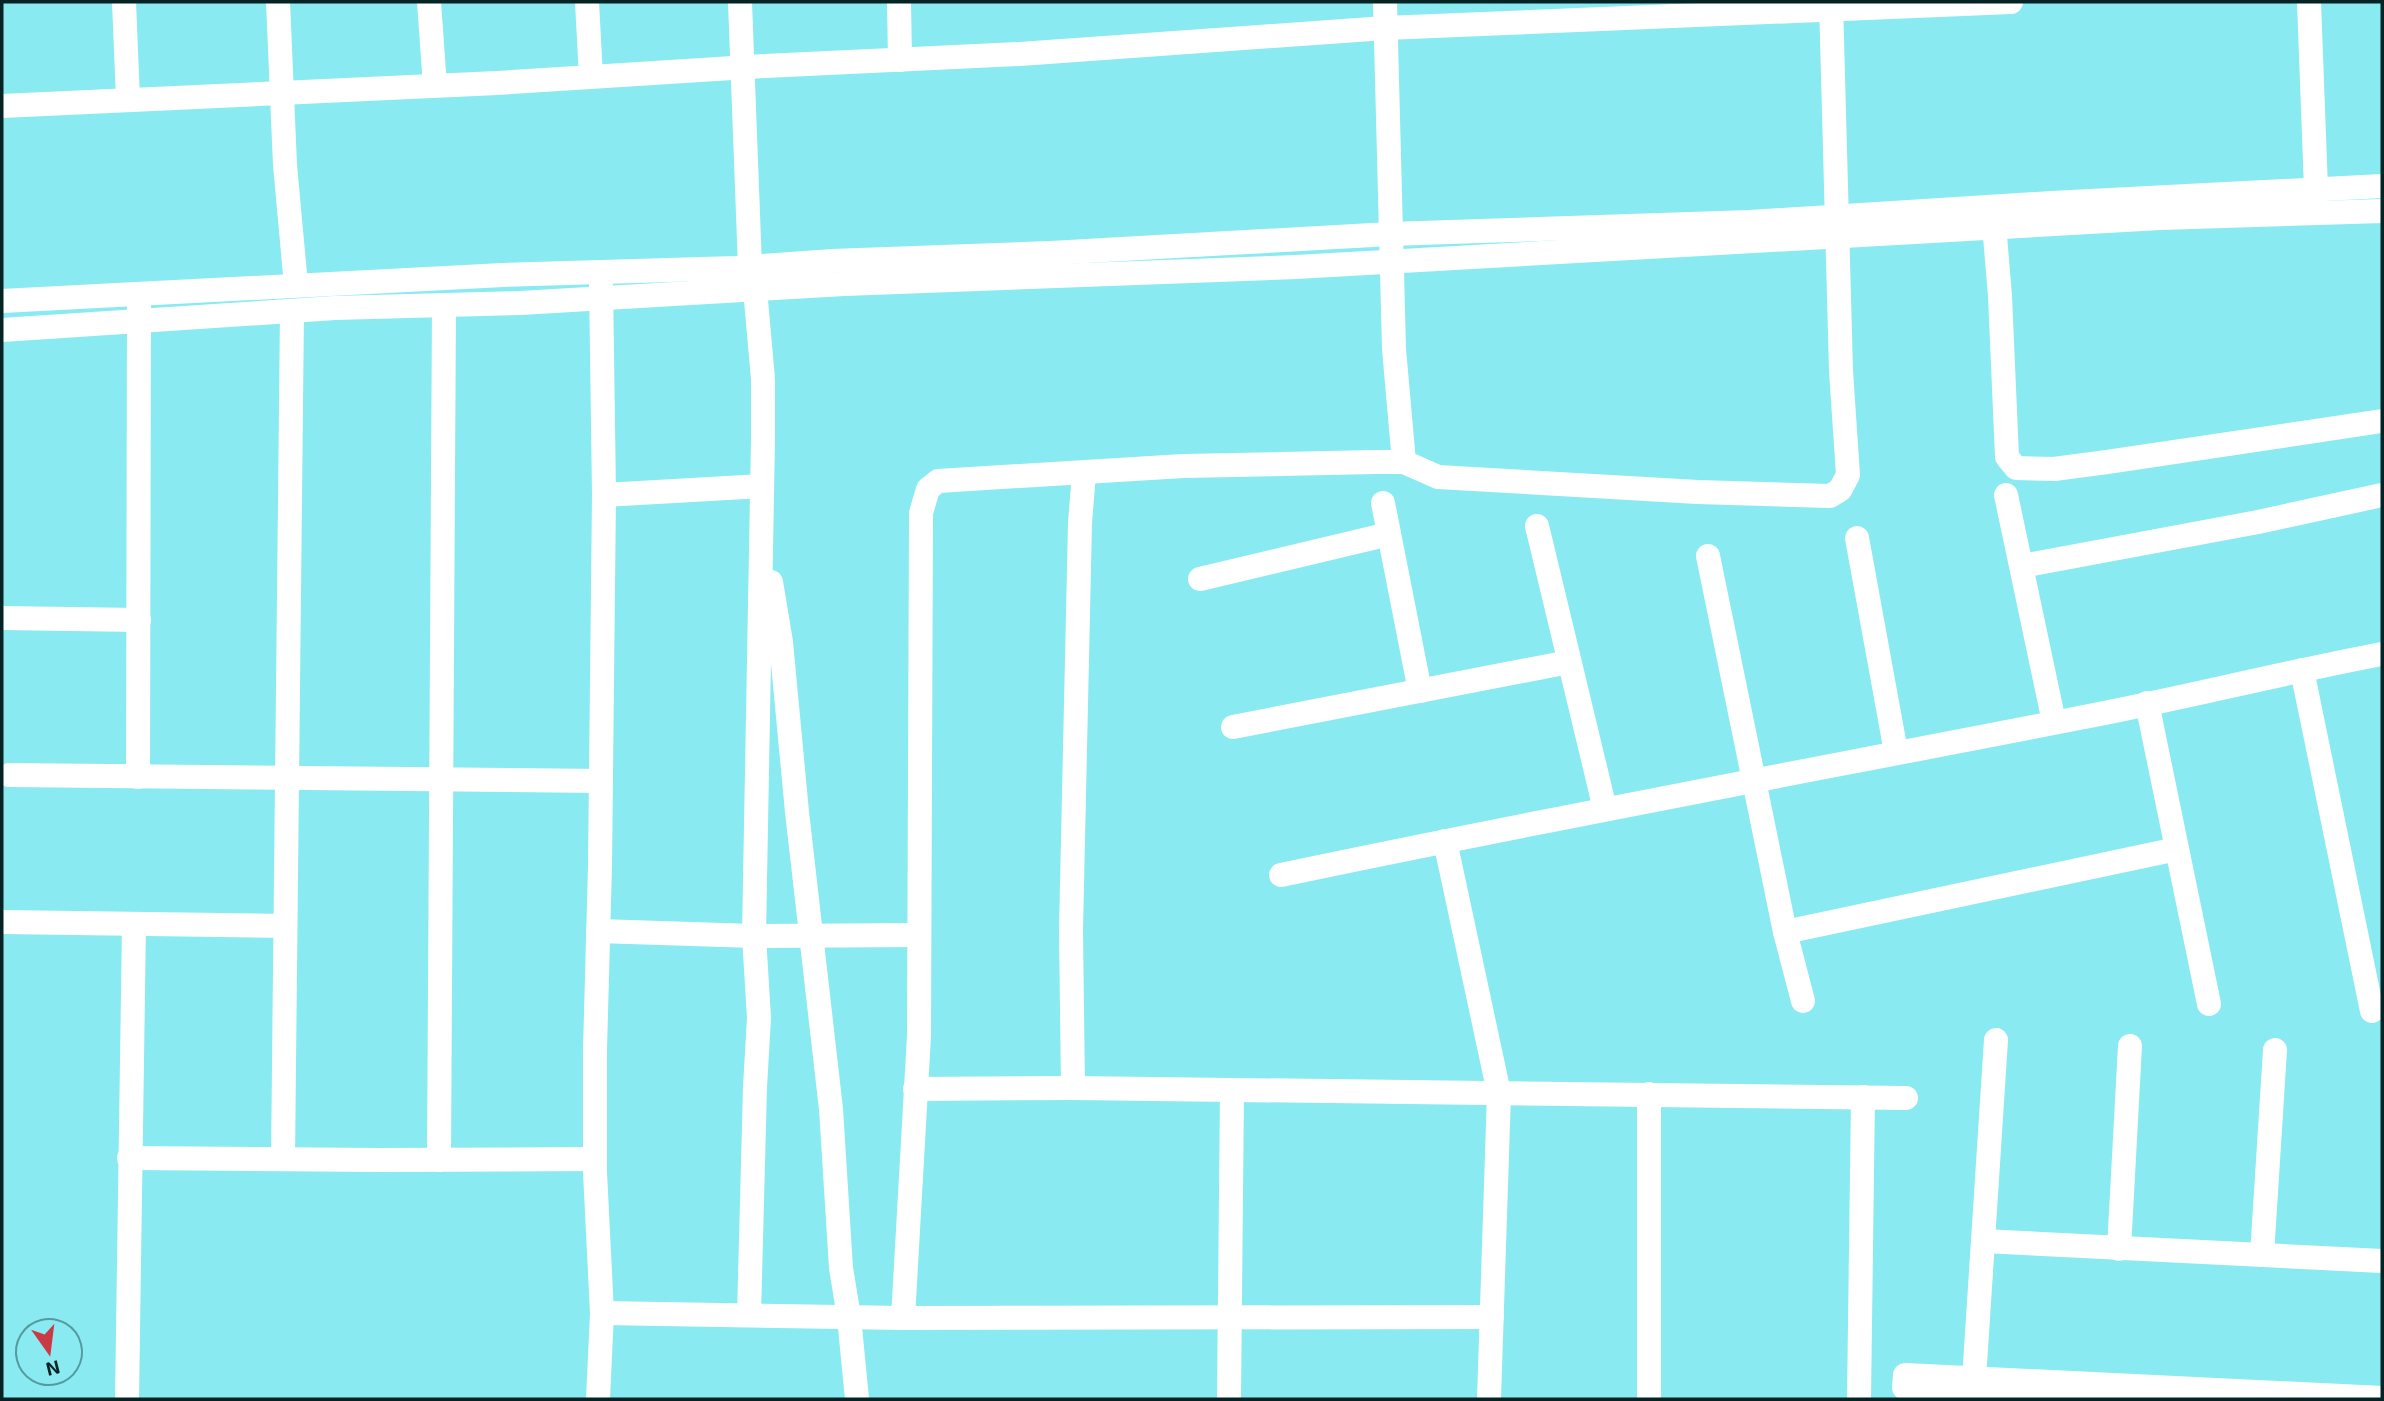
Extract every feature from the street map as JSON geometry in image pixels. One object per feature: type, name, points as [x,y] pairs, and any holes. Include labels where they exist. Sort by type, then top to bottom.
[{"type":"street","points":[[124,2],[128,99]]},
{"type":"street","points":[[278,2],[285,165],[296,285]]},
{"type":"street","points":[[429,2],[435,86]]},
{"type":"street","points":[[587,2],[591,77]]},
{"type":"street","points":[[740,2],[752,278],[762,379],[754,936],[759,1018],[749,1315]]},
{"type":"street","points":[[899,2],[900,60]]},
{"type":"street","points":[[1385,2],[1394,349],[1404,462]]},
{"type":"street","points":[[2,106],[435,86],[1228,41],[1610,10],[2011,2]]},
{"type":"street","points":[[2309,2],[2316,190]]},
{"type":"street","points":[[903,1318],[919,1036],[921,513],[928,489],[937,481],[1183,466],[1404,462],[1438,477],[1698,492],[1830,496],[1840,490],[1848,475],[1842,372],[1831,6]]},
{"type":"street","points":[[2,301],[601,272],[752,278],[1283,267],[1994,217],[2382,186]]},
{"type":"street","points":[[1994,217],[2160,218],[2382,211]]},
{"type":"street","points":[[1994,217],[2007,457],[2016,468],[2054,469],[2094,464],[2382,421]]},
{"type":"street","points":[[2,330],[292,311],[600,298],[752,278],[832,261],[1051,253],[1390,234],[1837,226]]},
{"type":"street","points":[[598,1399],[602,1313],[595,1158],[604,495],[601,272]]},
{"type":"street","points":[[138,777],[139,293]]},
{"type":"street","points":[[439,1160],[444,305]]},
{"type":"street","points":[[283,1159],[292,311]]},
{"type":"street","points":[[1073,1088],[1071,930],[1080,523],[1084,472]]},
{"type":"street","points":[[604,495],[762,486]]},
{"type":"street","points":[[2006,495],[2054,722]]},
{"type":"street","points":[[2022,566],[2258,522],[2382,495]]},
{"type":"street","points":[[1383,503],[1420,691]]},
{"type":"street","points":[[1537,526],[1605,809]]},
{"type":"street","points":[[761,527],[781,642],[831,1109],[841,1268],[857,1399]]},
{"type":"street","points":[[1200,579],[1389,534]]},
{"type":"street","points":[[1857,538],[1896,752]]},
{"type":"street","points":[[1708,556],[1785,932],[1804,1001]]},
{"type":"street","points":[[2,618],[139,620]]},
{"type":"street","points":[[1281,875],[1755,779],[2054,722],[2382,654]]},
{"type":"street","points":[[1233,727],[1569,662]]},
{"type":"street","points":[[2302,670],[2372,1011]]},
{"type":"street","points":[[2147,703],[2210,1004]]},
{"type":"street","points":[[9,775],[601,781]]},
{"type":"street","points":[[1445,841],[1499,1093],[1489,1399]]},
{"type":"street","points":[[1785,932],[2177,849]]},
{"type":"street","points":[[2,922],[285,926]]},
{"type":"street","points":[[127,1399],[134,924]]},
{"type":"street","points":[[598,931],[754,936],[919,935]]},
{"type":"street","points":[[1996,1040],[1973,1390],[2122,1396],[2382,1398]]},
{"type":"street","points":[[2119,1249],[2130,1046]]},
{"type":"street","points":[[2262,1255],[2275,1050]]},
{"type":"street","points":[[915,1089],[1073,1088],[1906,1098]]},
{"type":"street","points":[[1229,1399],[1232,1090]]},
{"type":"street","points":[[1648,1399],[1649,1094]]},
{"type":"street","points":[[1859,1399],[1863,1097]]},
{"type":"street","points":[[130,1158],[595,1158]]},
{"type":"street","points":[[1983,1241],[2382,1261]]},
{"type":"street","points":[[602,1313],[903,1318],[1492,1317]]}]
